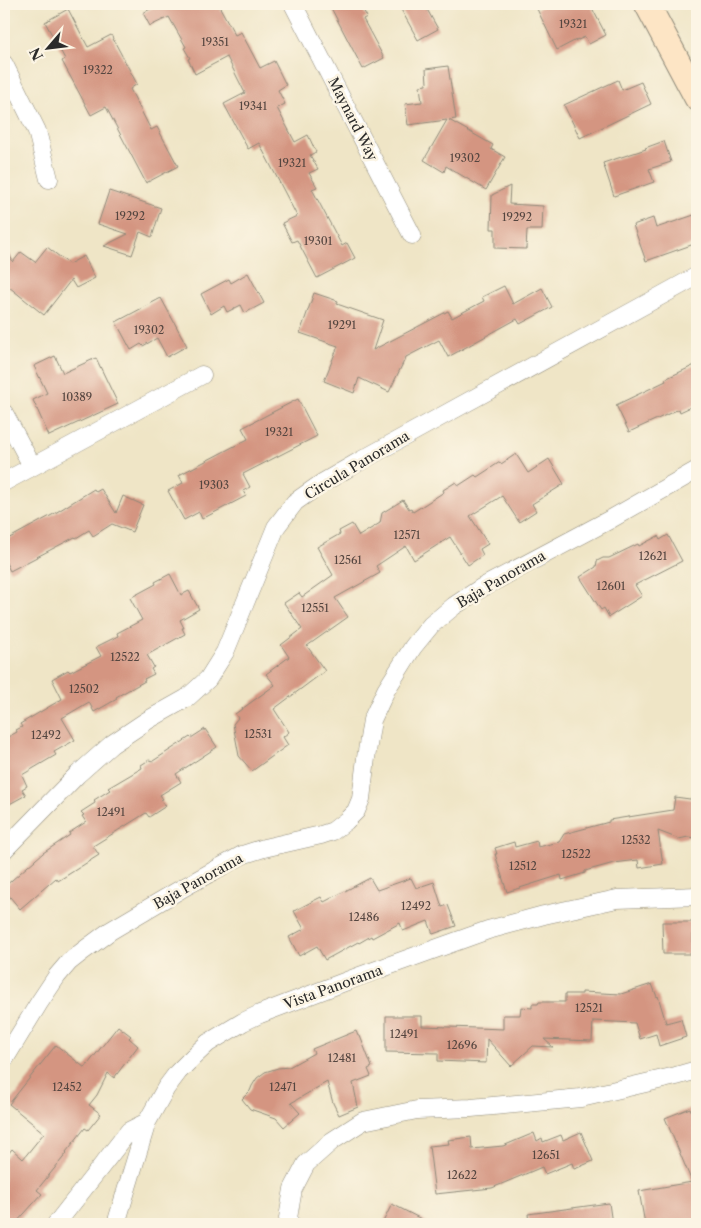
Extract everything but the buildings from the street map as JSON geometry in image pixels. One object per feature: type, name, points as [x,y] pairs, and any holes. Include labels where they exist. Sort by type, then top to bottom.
[{"type":"street","name":"Maynard Way","points":[[292,4],[412,235]]},
{"type":"street","points":[[648,4],[697,98]]},
{"type":"street","points":[[4,64],[37,132],[49,179]]},
{"type":"street","name":"Circula Panorama","points":[[4,850],[76,775],[112,744],[187,698],[208,679],[225,652],[276,527],[296,502],[322,483],[360,461],[697,276]]},
{"type":"street","points":[[4,482],[202,374]]},
{"type":"street","points":[[4,413],[32,466]]},
{"type":"street","name":"Baja Panorama","points":[[4,1060],[57,976],[69,962],[110,931],[242,855],[333,831],[356,811],[361,798],[372,720],[386,690],[413,647],[431,625],[454,606],[481,588],[611,519],[697,470]]},
{"type":"street","name":"Vista Panorama","points":[[56,1224],[129,1131],[147,1122],[166,1088],[178,1072],[208,1043],[260,1014],[488,930],[617,899],[697,896]]},
{"type":"street","points":[[290,1224],[288,1218],[292,1189],[306,1164],[332,1141],[363,1121],[417,1110],[471,1108],[581,1098],[697,1070]]},
{"type":"street","points":[[116,1224],[147,1122]]}]
